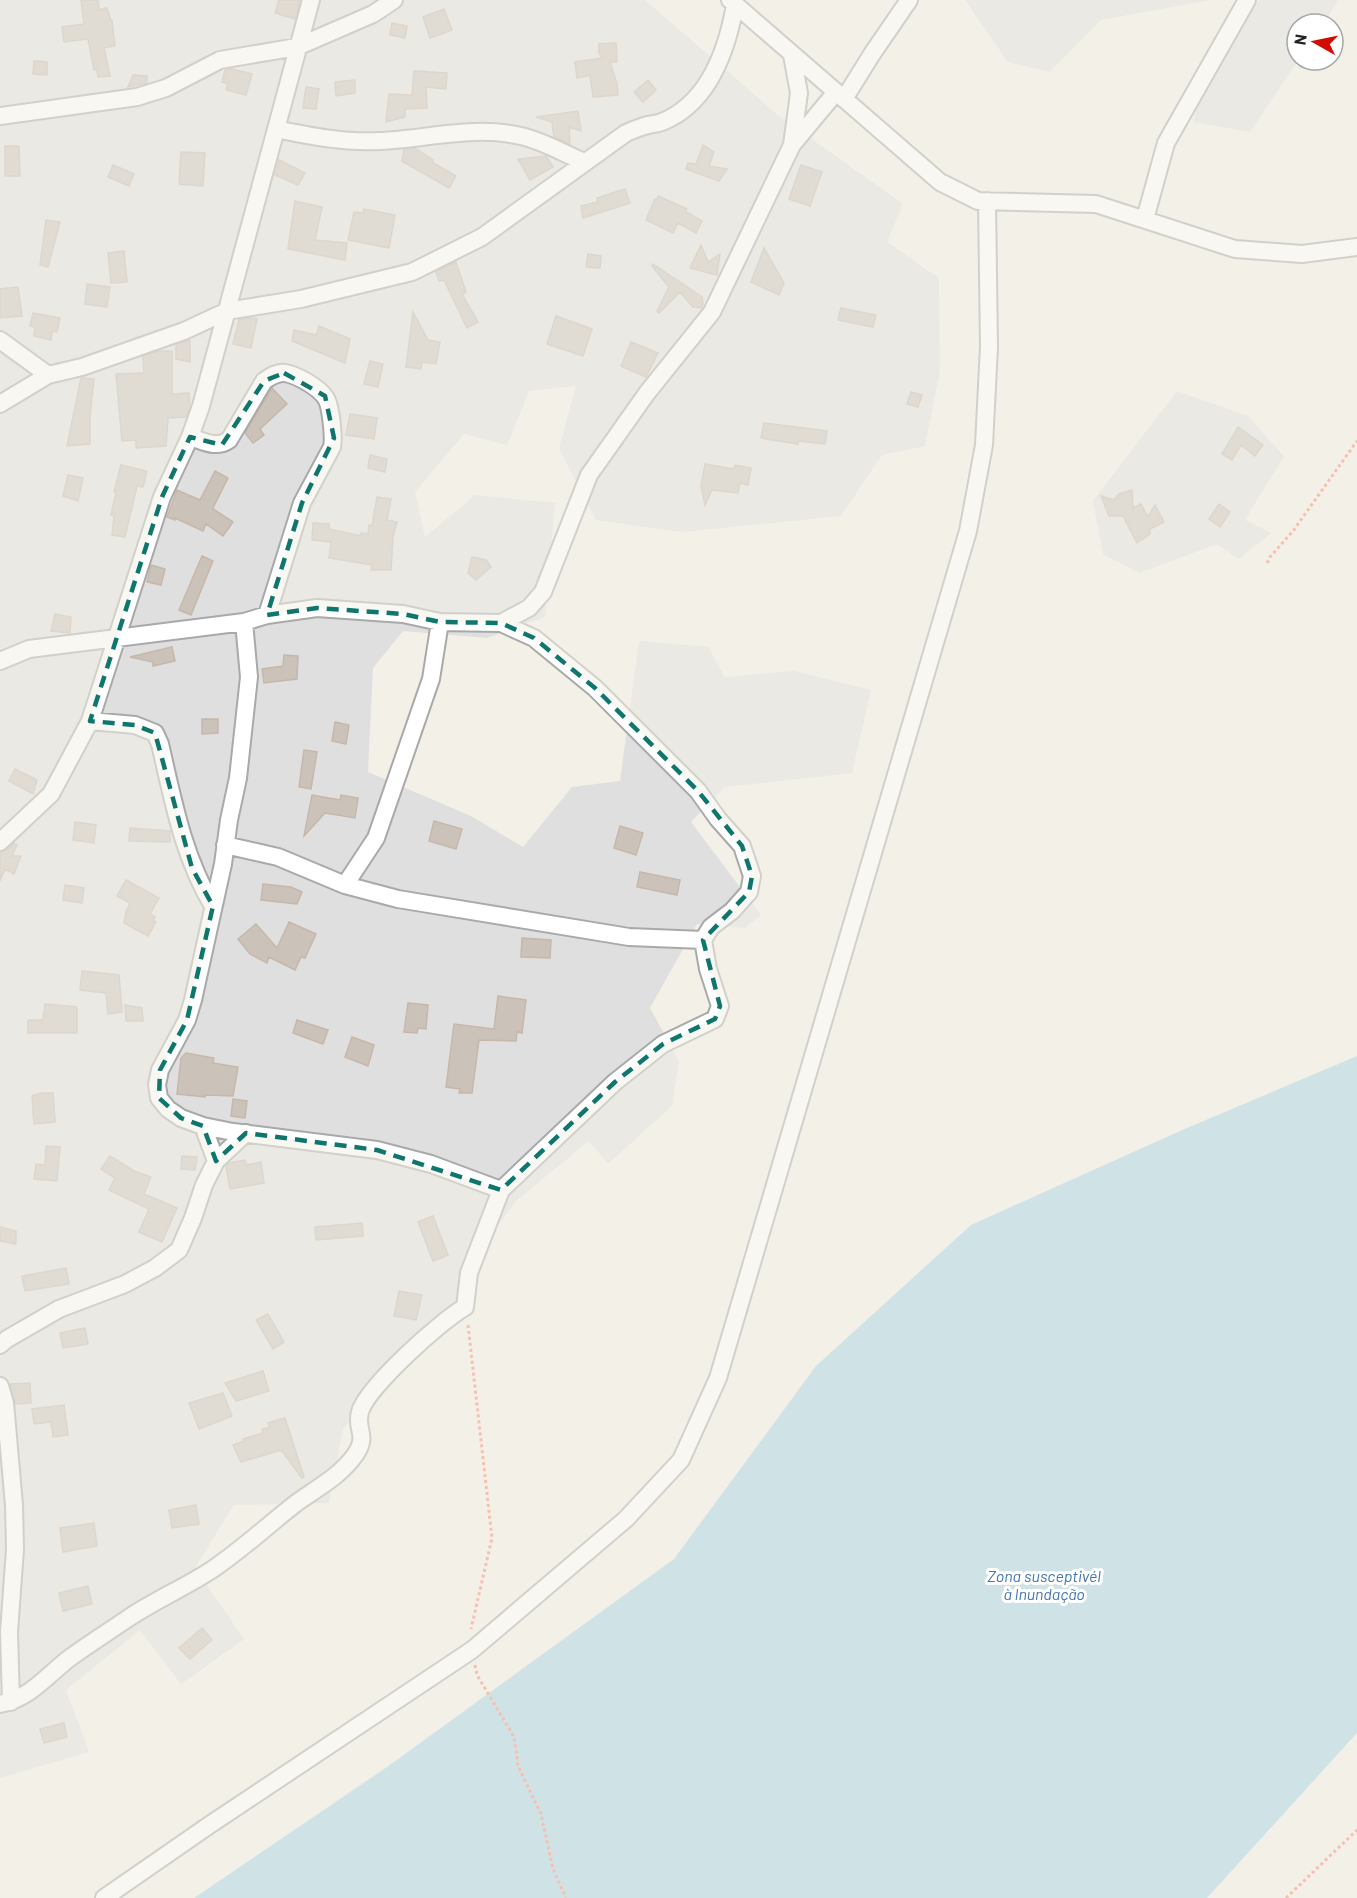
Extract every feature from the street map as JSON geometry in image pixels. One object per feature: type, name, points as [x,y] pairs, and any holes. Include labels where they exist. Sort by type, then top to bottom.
[{"type":"street","points":[[0,842],[51,794],[90,721],[162,496],[190,437],[201,406],[311,0]]},
{"type":"street","points":[[0,116],[137,97],[166,88],[220,60],[297,47],[372,14],[394,0]]},
{"type":"street","points":[[792,146],[840,96],[909,0]]},
{"type":"street","points":[[1145,219],[1166,143],[1247,0]]},
{"type":"street","points":[[733,2],[940,182],[978,201],[1096,204],[1235,249],[1302,254],[1357,246]]},
{"type":"street","points":[[0,404],[48,375],[82,367],[173,335],[227,312],[301,299],[412,272],[482,237],[626,133],[645,125],[661,123],[682,111],[699,95],[714,73],[730,36],[733,2]]},
{"type":"street","points":[[501,623],[529,608],[543,592],[589,475],[646,393],[712,312],[792,146],[800,93],[792,55]]},
{"type":"street","points":[[276,129],[331,140],[379,141],[484,133],[520,136],[584,162]]},
{"type":"street","points":[[104,1898],[472,1650],[626,1519],[681,1460],[718,1378],[968,531],[984,445],[989,347],[987,201]]},
{"type":"street","points":[[0,340],[48,375]]},
{"type":"street","points":[[190,437],[216,445],[222,445],[229,440],[264,381],[272,375],[284,373],[293,375],[313,386],[325,396],[328,402],[334,438],[332,447],[302,503],[267,615]]},
{"type":"street","points":[[0,661],[28,649],[117,636],[244,622],[267,615],[317,608],[403,614],[440,622],[501,623],[534,638],[595,688],[698,791],[718,819],[742,846],[752,876],[749,892],[732,911],[711,927],[703,940],[708,969],[720,1006],[715,1018],[663,1044],[615,1082],[501,1190],[469,1273],[465,1307],[441,1324],[384,1379],[368,1399],[359,1419],[363,1437],[354,1456],[326,1484],[300,1500],[212,1570],[130,1616],[69,1659],[30,1693],[5,1703],[15,1549],[14,1505],[5,1402],[0,1386]]},
{"type":"street","points":[[244,622],[249,677],[238,778],[223,864],[193,1000],[187,1020],[160,1070],[157,1085],[159,1098],[168,1109],[181,1118],[203,1126],[377,1150],[430,1164],[501,1190]]},
{"type":"street","points":[[345,885],[376,838],[431,679],[440,622]]},
{"type":"street","points":[[90,721],[135,725],[155,734],[160,744],[181,835],[192,868],[213,906]]},
{"type":"street","points":[[225,845],[278,857],[345,885],[398,899],[629,937],[703,940]]},
{"type":"street","points":[[203,1126],[216,1161]]},
{"type":"street","points":[[0,1345],[59,1309],[125,1284],[155,1268],[179,1250],[204,1185],[216,1161],[246,1133]]},
{"type":"path","points":[[1267,564],[1270,556],[1293,531],[1357,441]]},
{"type":"path","points":[[1286,1898],[1357,1830]]},
{"type":"highlighted area","points":[[284,373],[325,396],[334,438],[302,503],[267,615],[317,608],[403,614],[440,622],[501,623],[534,638],[595,688],[698,791],[742,846],[752,876],[749,892],[703,940],[720,1006],[715,1019],[663,1044],[615,1082],[501,1190],[377,1150],[246,1133],[216,1161],[203,1126],[181,1118],[159,1098],[160,1070],[187,1020],[213,906],[192,868],[155,733],[135,725],[90,721],[162,497],[190,437],[222,445],[264,381]]},
{"type":"shaded area","points":[[0,0],[645,0],[779,116],[903,204],[887,242],[939,278],[940,371],[925,446],[882,455],[841,516],[682,532],[596,520],[559,448],[576,386],[529,391],[507,445],[464,434],[415,492],[425,537],[475,495],[555,503],[545,617],[487,638],[403,631],[373,668],[368,772],[471,816],[523,847],[572,787],[620,781],[639,641],[708,647],[725,677],[794,671],[871,690],[852,773],[725,787],[691,822],[761,915],[745,928],[697,924],[650,1008],[679,1061],[672,1106],[608,1164],[589,1141],[516,1201],[483,1246],[468,1316],[391,1368],[343,1429],[329,1503],[234,1505],[195,1568],[244,1639],[181,1684],[140,1630],[66,1690],[89,1752],[0,1778]]},
{"type":"shaded area","points":[[965,0],[1210,0],[1101,20],[1050,72],[1008,62]]},
{"type":"shaded area","points":[[1259,0],[1339,0],[1331,12],[1285,12],[1285,72],[1290,72],[1250,132],[1194,122],[1202,68]]},
{"type":"shaded area","points":[[1177,391],[1248,416],[1284,456],[1245,520],[1271,533],[1239,559],[1217,544],[1139,573],[1103,554],[1093,501]]},
{"type":"water","name":"Zona susceptivél à Inundação","points":[[1357,1056],[1357,1733],[1207,1898],[194,1898],[387,1767],[674,1559],[816,1366],[971,1225],[1180,1131]]},
{"type":"building","points":[[81,0],[98,0],[99,10],[107,8],[112,21],[115,46],[104,48],[110,76],[98,77],[97,69],[94,70],[88,39],[64,42],[62,27],[84,24]]},
{"type":"building","points":[[279,0],[300,0],[295,19],[275,13]]},
{"type":"building","points":[[444,9],[452,30],[430,38],[423,17]]},
{"type":"building","points":[[392,23],[407,26],[405,38],[390,35]]},
{"type":"building","points":[[616,43],[617,62],[610,62],[618,95],[593,97],[590,75],[577,78],[575,62],[603,58],[599,54],[599,44]]},
{"type":"building","points":[[34,61],[47,62],[47,75],[33,74]]},
{"type":"building","points":[[232,69],[252,74],[246,95],[226,90],[228,84],[222,82],[225,70]]},
{"type":"building","points":[[414,71],[447,73],[446,89],[426,87],[427,108],[405,109],[405,117],[386,122],[389,94],[412,95]]},
{"type":"building","points":[[133,75],[147,76],[147,83],[128,87]]},
{"type":"building","points":[[355,80],[355,93],[336,96],[335,82]]},
{"type":"building","points":[[648,80],[656,90],[643,102],[634,92]]},
{"type":"building","points":[[306,87],[319,89],[316,109],[303,108]]},
{"type":"building","points":[[578,111],[581,131],[569,127],[570,144],[554,137],[552,122],[536,117]]},
{"type":"building","points":[[703,145],[714,152],[709,166],[727,169],[719,181],[686,169],[688,163],[696,164]]},
{"type":"building","points":[[5,146],[19,146],[20,176],[5,176]]},
{"type":"building","points":[[415,148],[433,160],[432,162],[456,176],[449,188],[402,161],[404,150]]},
{"type":"building","points":[[181,152],[205,153],[203,186],[179,184]]},
{"type":"building","points":[[546,156],[553,167],[530,180],[518,159]]},
{"type":"building","points":[[279,160],[305,173],[298,185],[275,175]]},
{"type":"building","points":[[113,165],[134,174],[129,186],[108,177]]},
{"type":"building","points":[[801,165],[822,172],[810,206],[789,199]]},
{"type":"building","points":[[625,189],[630,203],[583,218],[581,206],[598,202],[597,198]]},
{"type":"building","points":[[658,196],[687,209],[686,212],[702,221],[696,233],[678,223],[673,233],[646,220]]},
{"type":"building","points":[[295,201],[322,207],[315,240],[347,243],[345,260],[288,249]]},
{"type":"building","points":[[364,209],[395,215],[389,248],[348,240],[354,212],[363,213]]},
{"type":"building","points":[[46,220],[60,222],[48,267],[40,265]]},
{"type":"building","points":[[701,245],[708,262],[720,254],[717,275],[690,268]]},
{"type":"building","points":[[764,248],[784,283],[779,295],[751,282]]},
{"type":"building","points":[[124,251],[127,282],[111,283],[108,253]]},
{"type":"building","points":[[588,254],[601,256],[600,268],[586,267]]},
{"type":"building","points":[[456,262],[466,292],[462,294],[478,322],[467,328],[444,280],[439,281],[436,272]]},
{"type":"building","points":[[653,264],[702,297],[701,308],[693,307],[680,292],[659,313],[657,311],[669,287],[652,266]]},
{"type":"building","points":[[87,284],[110,287],[107,307],[85,304]]},
{"type":"building","points":[[18,287],[22,316],[0,318],[0,289]]},
{"type":"building","points":[[841,308],[876,315],[873,327],[838,320]]},
{"type":"building","points":[[413,312],[428,340],[440,342],[436,364],[422,362],[421,369],[406,367]]},
{"type":"building","points":[[33,313],[60,318],[57,332],[52,331],[51,340],[34,336],[35,327],[30,326]]},
{"type":"building","points":[[556,316],[592,329],[583,356],[547,344]]},
{"type":"building","points":[[257,319],[251,348],[233,344],[239,320]]},
{"type":"building","points":[[319,326],[350,339],[345,363],[292,341],[294,330],[316,335]]},
{"type":"building","points":[[190,340],[190,362],[176,359],[176,345]]},
{"type":"building","points":[[631,342],[658,353],[646,377],[621,366]]},
{"type":"building","points":[[158,351],[172,351],[172,394],[189,393],[190,407],[186,417],[168,418],[166,446],[136,448],[136,440],[122,441],[116,374],[144,373],[143,356]]},
{"type":"building","points":[[370,361],[383,364],[378,387],[364,384]]},
{"type":"building","points":[[81,378],[94,379],[90,444],[67,446]]},
{"type":"building","points":[[272,388],[287,404],[260,429],[264,435],[253,443],[245,433]]},
{"type":"building","points":[[911,392],[922,395],[918,407],[907,404]]},
{"type":"building","points":[[350,414],[377,418],[374,439],[346,435]]},
{"type":"building","points":[[764,423],[827,431],[825,444],[798,441],[798,444],[761,438]]},
{"type":"building","points":[[1238,427],[1263,445],[1255,456],[1241,445],[1232,460],[1222,454]]},
{"type":"building","points":[[370,455],[387,459],[385,472],[368,468]]},
{"type":"building","points":[[705,464],[734,469],[735,465],[751,468],[748,485],[740,483],[738,493],[712,490],[705,505],[701,486]]},
{"type":"building","points":[[121,465],[147,471],[143,487],[137,486],[125,537],[112,535],[114,516],[111,515]]},
{"type":"building","points":[[215,471],[228,478],[213,509],[233,522],[223,536],[206,524],[203,531],[175,518],[175,520],[167,517],[177,490],[200,500]]},
{"type":"building","points":[[68,475],[83,478],[78,501],[63,496]]},
{"type":"building","points":[[1132,490],[1133,508],[1141,504],[1148,517],[1155,505],[1164,522],[1150,529],[1150,534],[1137,543],[1123,516],[1109,516],[1101,496],[1114,500],[1119,494]]},
{"type":"building","points":[[377,497],[391,499],[387,520],[397,522],[393,536],[391,570],[371,570],[372,565],[329,558],[331,542],[312,540],[313,523],[329,524],[329,529],[361,536],[361,533],[368,534],[369,525],[372,526]]},
{"type":"building","points":[[1219,504],[1230,512],[1220,527],[1209,519]]},
{"type":"building","points":[[202,556],[213,561],[191,615],[179,610]]},
{"type":"building","points":[[472,557],[486,560],[491,567],[476,580],[468,573]]},
{"type":"building","points":[[151,565],[165,569],[161,585],[147,582]]},
{"type":"building","points":[[55,614],[71,617],[70,633],[51,631]]},
{"type":"building","points":[[172,647],[175,661],[153,666],[153,662],[130,657]]},
{"type":"building","points":[[284,655],[298,656],[297,679],[264,683],[262,669],[283,666]]},
{"type":"building","points":[[202,719],[218,719],[218,733],[202,734]]},
{"type":"building","points":[[335,722],[349,725],[346,744],[332,741]]},
{"type":"building","points":[[304,750],[317,752],[311,789],[299,787]]},
{"type":"building","points":[[15,769],[37,780],[33,794],[9,781]]},
{"type":"building","points":[[312,795],[340,800],[341,795],[358,798],[355,818],[325,813],[304,836]]},
{"type":"building","points":[[434,821],[462,829],[456,849],[429,841]]},
{"type":"building","points":[[75,822],[96,825],[94,843],[73,840]]},
{"type":"building","points":[[620,826],[643,833],[636,855],[614,848]]},
{"type":"building","points":[[130,828],[170,831],[170,842],[129,841]]},
{"type":"building","points":[[14,843],[17,845],[12,856],[21,856],[14,874],[5,869],[0,881],[0,852],[7,850]]},
{"type":"building","points":[[640,872],[680,880],[677,895],[637,887]]},
{"type":"building","points":[[126,880],[159,898],[150,914],[155,917],[153,921],[156,922],[148,936],[124,923],[130,903],[117,896]]},
{"type":"building","points":[[263,884],[291,887],[302,892],[297,904],[261,900]]},
{"type":"building","points":[[65,885],[84,888],[82,903],[63,900]]},
{"type":"building","points":[[289,922],[316,934],[305,958],[301,957],[295,970],[269,957],[267,963],[250,954],[238,939],[256,924],[277,948]]},
{"type":"building","points":[[522,938],[551,940],[550,958],[521,957]]},
{"type":"building","points":[[82,971],[119,975],[122,1012],[108,1014],[106,993],[80,990]]},
{"type":"building","points":[[498,996],[526,1000],[522,1033],[517,1032],[516,1041],[479,1040],[472,1093],[459,1093],[460,1089],[446,1087],[454,1024],[494,1029]]},
{"type":"building","points":[[408,1003],[428,1005],[426,1029],[418,1028],[417,1033],[404,1032]]},
{"type":"building","points":[[45,1004],[77,1007],[77,1033],[28,1033],[28,1020],[43,1020]]},
{"type":"building","points":[[125,1005],[142,1008],[143,1021],[126,1021]]},
{"type":"building","points":[[297,1020],[328,1030],[323,1044],[293,1033]]},
{"type":"building","points":[[352,1037],[374,1045],[368,1066],[345,1057]]},
{"type":"building","points":[[186,1053],[214,1058],[213,1063],[238,1067],[233,1096],[205,1095],[205,1097],[177,1094],[181,1058]]},
{"type":"building","points":[[53,1093],[55,1122],[34,1124],[32,1096]]},
{"type":"building","points":[[233,1099],[247,1101],[245,1118],[231,1116]]},
{"type":"building","points":[[46,1146],[60,1147],[57,1181],[34,1179],[36,1164],[45,1165]]},
{"type":"building","points":[[110,1156],[134,1171],[151,1177],[144,1194],[177,1208],[162,1242],[139,1232],[149,1209],[109,1190],[115,1178],[101,1169]]},
{"type":"building","points":[[182,1156],[197,1157],[195,1170],[181,1169]]},
{"type":"building","points":[[245,1160],[246,1165],[261,1162],[264,1183],[230,1189],[226,1166]]},
{"type":"building","points":[[433,1216],[448,1255],[433,1261],[418,1222]]},
{"type":"building","points":[[362,1223],[363,1236],[316,1240],[315,1227]]},
{"type":"building","points":[[0,1227],[16,1231],[16,1244],[0,1241]]},
{"type":"building","points":[[66,1268],[69,1284],[25,1291],[22,1276]]},
{"type":"building","points":[[399,1291],[422,1295],[416,1320],[394,1316]]},
{"type":"building","points":[[268,1314],[284,1342],[273,1349],[256,1320]]},
{"type":"building","points":[[85,1328],[88,1344],[63,1348],[60,1333]]},
{"type":"building","points":[[263,1371],[269,1391],[236,1401],[225,1383]]},
{"type":"building","points":[[30,1383],[31,1403],[16,1404],[10,1384]]},
{"type":"building","points":[[223,1393],[232,1416],[199,1429],[189,1403]]},
{"type":"building","points":[[64,1405],[68,1435],[53,1437],[51,1422],[34,1424],[32,1409]]},
{"type":"building","points":[[285,1418],[304,1477],[302,1478],[281,1450],[241,1462],[233,1445],[244,1441],[243,1439],[263,1433],[262,1429],[270,1427],[268,1423]]},
{"type":"building","points":[[196,1505],[199,1524],[172,1528],[169,1510]]},
{"type":"building","points":[[94,1523],[97,1546],[63,1552],[60,1528]]},
{"type":"building","points":[[88,1586],[92,1604],[63,1611],[59,1593]]},
{"type":"building","points":[[202,1628],[212,1640],[190,1659],[179,1648]]},
{"type":"building","points":[[64,1723],[67,1737],[44,1743],[40,1729]]}]
